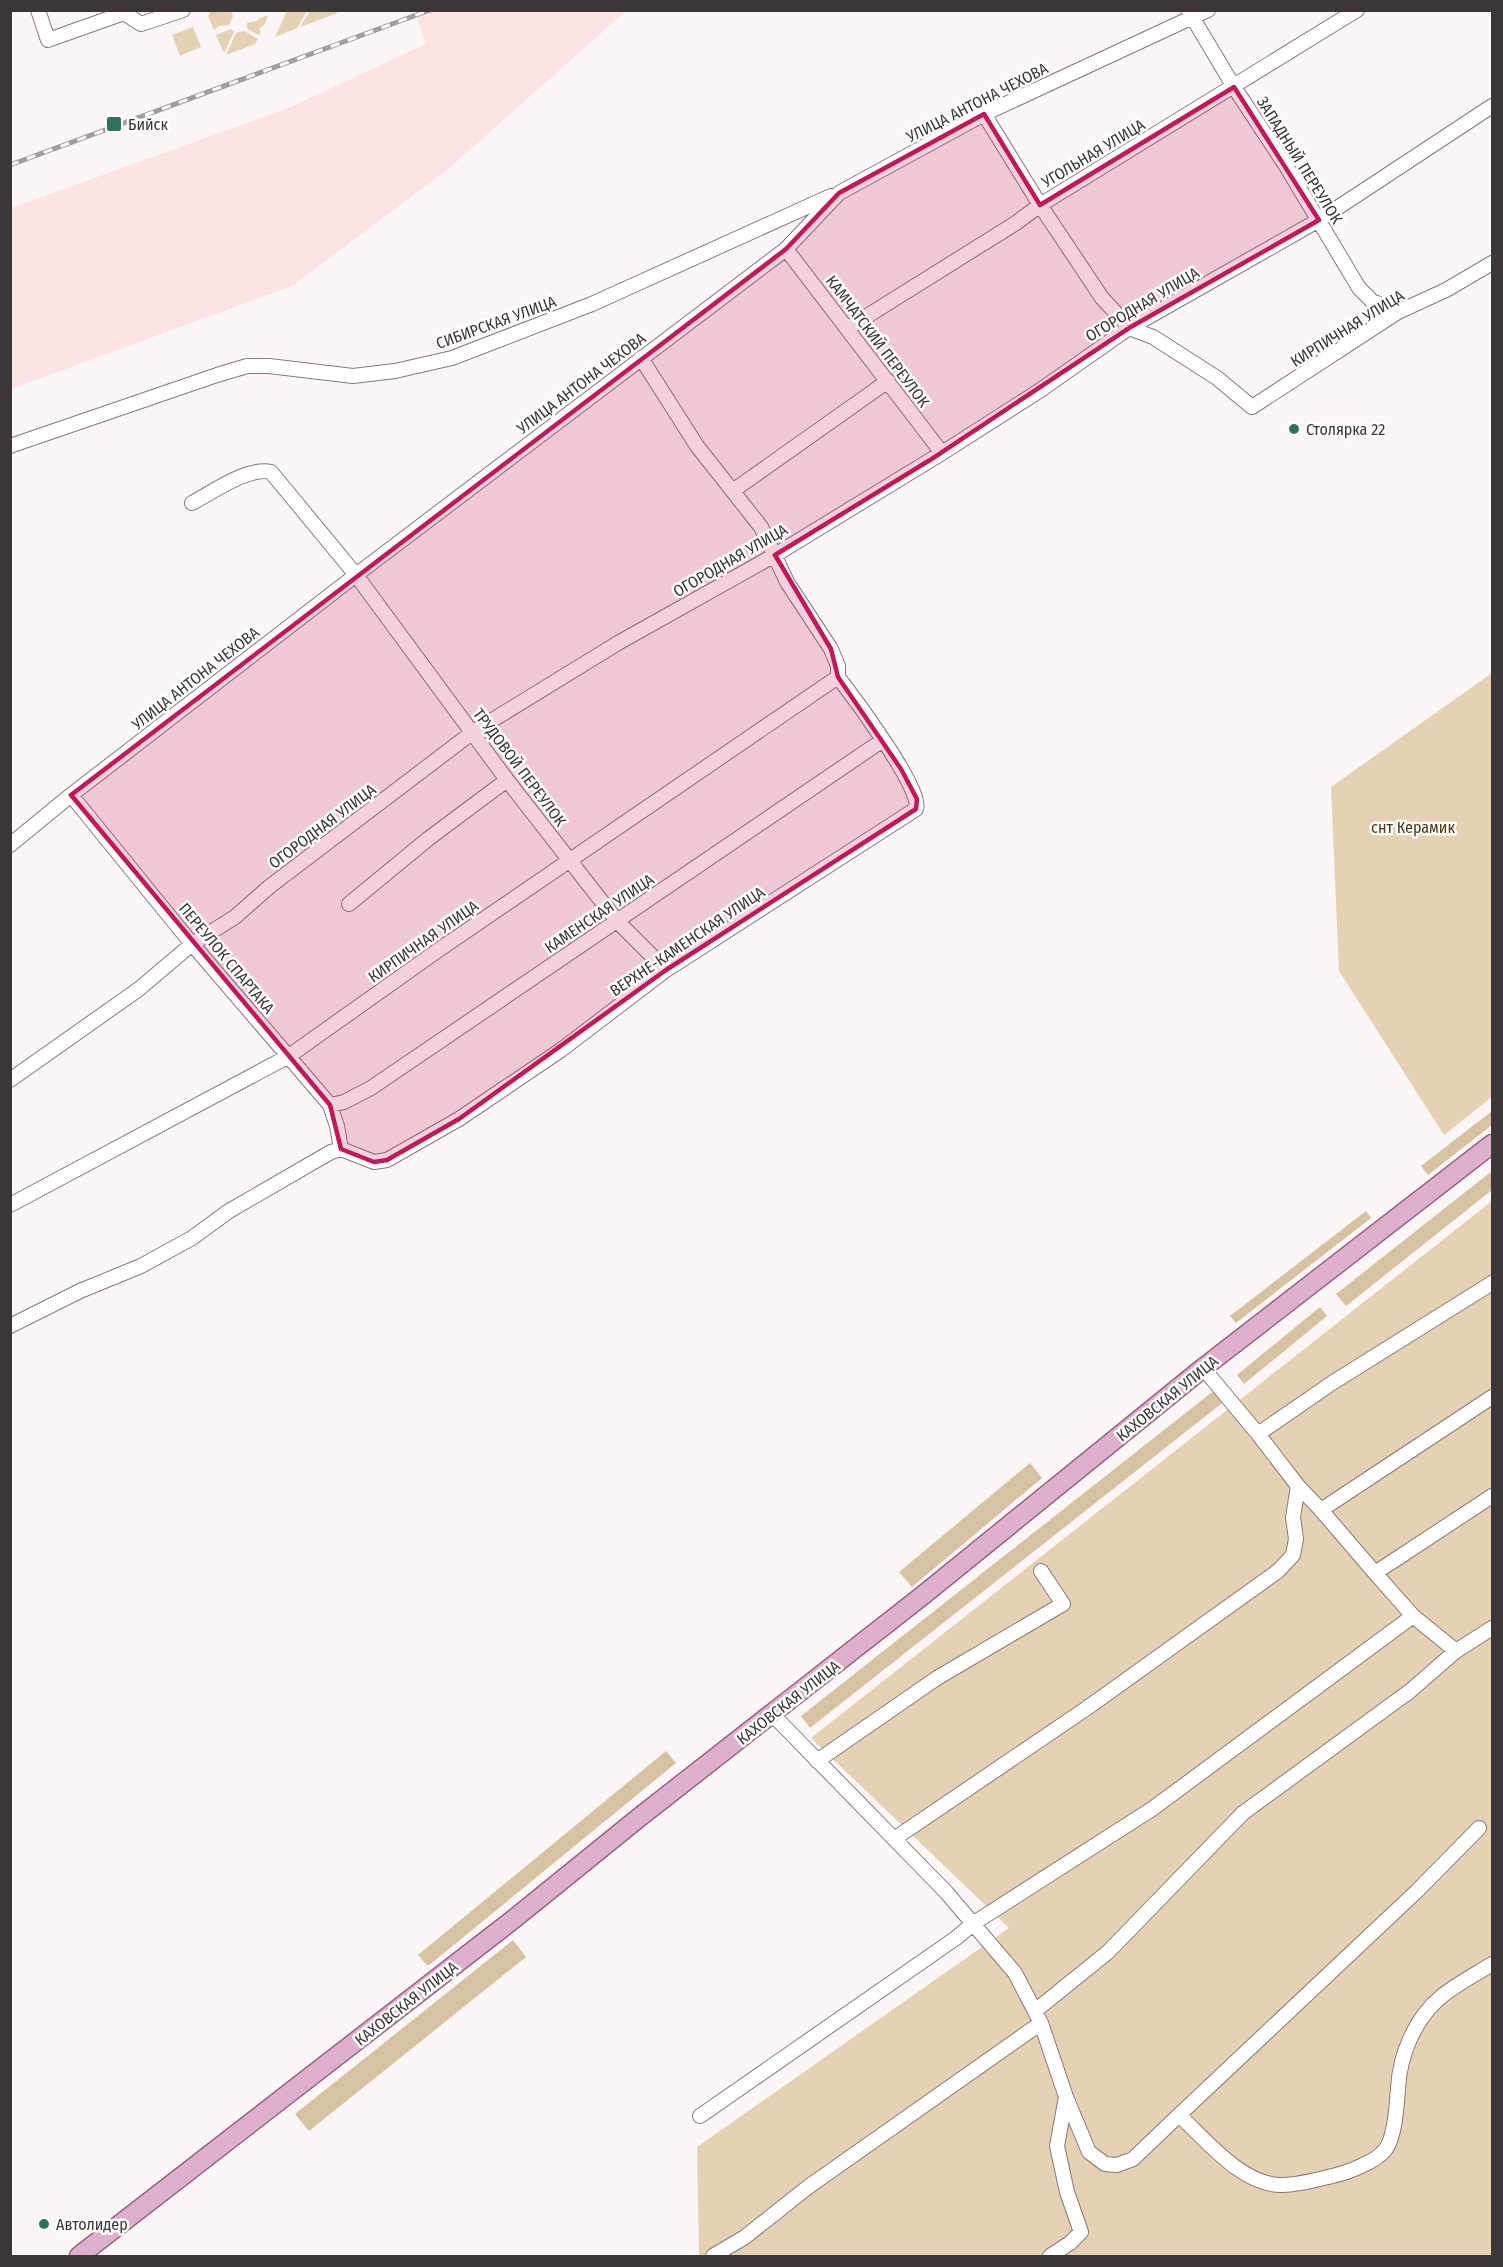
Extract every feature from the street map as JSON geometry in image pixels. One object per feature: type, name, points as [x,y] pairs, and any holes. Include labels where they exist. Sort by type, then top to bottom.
[{"type":"main road","name":"КАХОВСКАЯ УЛИЦА","points":[[79,2256],[515,1918],[641,1816],[922,1596],[1203,1368],[1492,1144]]},
{"type":"street","points":[[38,10],[48,40],[124,13],[141,24],[183,10]]},
{"type":"street","name":"УЛИЦА АНТОНА ЧЕХОВА","points":[[10,845],[71,795],[356,575],[786,249],[839,193],[984,114],[1189,14],[1208,10]]},
{"type":"street","name":"УГОЛЬНАЯ УЛИЦА","points":[[848,328],[1023,219],[1040,205],[1357,10]]},
{"type":"street","name":"ЗАПАДНЫЙ ПЕРЕУЛОК","points":[[1189,14],[1365,295],[1381,306],[1398,312]]},
{"type":"street","name":"ОГОРОДНАЯ УЛИЦА","points":[[10,1080],[139,989],[192,944],[235,917],[269,887],[473,732],[618,643],[775,555],[942,453],[1039,391],[1130,328],[1319,220],[1492,106]]},
{"type":"street","points":[[984,114],[1040,205],[1102,298],[1130,328]]},
{"type":"street","name":"СИБИРСКАЯ УЛИЦА","points":[[10,446],[247,366],[269,366],[353,376],[395,371],[452,358],[592,304],[839,193]]},
{"type":"street","name":"КАМЧАТСКИЙ ПЕРЕУЛОК","points":[[786,249],[942,453]]},
{"type":"street","name":"КИРПИЧНАЯ УЛИЦА","points":[[1130,328],[1153,337],[1217,378],[1252,407],[1398,312],[1446,290],[1492,263]]},
{"type":"street","points":[[641,358],[697,446],[761,527],[788,582],[836,658],[838,677]]},
{"type":"street","points":[[734,490],[888,381]]},
{"type":"street","name":"ТРУДОВОЙ ПЕРЕУЛОК","points":[[192,503],[236,479],[261,471],[271,472],[356,575],[507,780],[617,921],[666,970]]},
{"type":"street","name":"КИРПИЧНАЯ УЛИЦА","points":[[10,1205],[289,1056],[436,951],[838,677]]},
{"type":"street","name":"ВЕРХНЕ-КАМЕНСКАЯ УЛИЦА","points":[[341,1149],[374,1162],[387,1160],[459,1119],[561,1050],[666,970],[916,809],[917,799],[883,740],[867,714],[838,677]]},
{"type":"street","name":"КАМЕНСКАЯ УЛИЦА","points":[[330,1105],[344,1102],[371,1088],[883,740]]},
{"type":"street","points":[[349,904],[428,839],[507,780]]},
{"type":"street","name":"ПЕРЕУЛОК СПАРТАКА","points":[[71,795],[192,944],[330,1105],[341,1149]]},
{"type":"street","points":[[10,1326],[80,1291],[141,1266],[192,1238],[229,1211],[331,1152],[341,1149]]},
{"type":"street","points":[[1258,1434],[1332,1383],[1492,1284]]},
{"type":"street","points":[[1203,1368],[1298,1486],[1321,1509],[1413,1616],[1456,1651]]},
{"type":"street","points":[[1321,1509],[1492,1397]]},
{"type":"street","points":[[894,1839],[1087,1708],[1278,1571],[1293,1555],[1296,1539],[1293,1517],[1298,1486]]},
{"type":"street","points":[[1375,1573],[1492,1496]]},
{"type":"street","points":[[817,1761],[938,1678],[1064,1604],[1041,1571]]},
{"type":"street","points":[[700,2116],[956,1938],[974,1923],[1152,1809],[1413,1616]]},
{"type":"street","points":[[713,2256],[745,2238],[808,2187],[1038,2017],[1108,1952],[1243,1813],[1410,1691],[1456,1651],[1492,1628]]},
{"type":"street","points":[[772,1714],[974,1923],[1015,1973],[1038,2017],[1066,2097],[1089,2152],[1105,2164],[1117,2165],[1132,2159],[1417,1891],[1479,1828]]},
{"type":"street","points":[[1179,2115],[1248,2176],[1280,2185],[1305,2183],[1352,2171],[1384,2151],[1392,2131],[1399,2071],[1409,2040],[1421,2020],[1442,1996],[1492,1964]]},
{"type":"street","points":[[1050,2256],[1070,2243],[1081,2232],[1067,2192],[1057,2146],[1066,2097]]},
{"type":"highlighted area","points":[[1234,87],[1319,220],[1129,328],[930,460],[775,555],[831,649],[838,677],[901,769],[917,799],[916,809],[666,970],[459,1119],[387,1160],[374,1162],[341,1149],[330,1105],[71,795],[786,249],[839,193],[984,114],[1040,205]]},
{"type":"shaded area","points":[[415,11],[626,11],[447,170],[292,286],[11,389],[11,208],[291,107],[426,44]]},
{"type":"shaded area","points":[[1492,1111],[1492,1125],[1428,1175],[1421,1166]]},
{"type":"shaded area","points":[[1492,1171],[1492,1190],[1346,1306],[1336,1294]]},
{"type":"shaded area","points":[[1366,1211],[1371,1218],[1236,1323],[1230,1316]]},
{"type":"shaded area","points":[[1320,1307],[1327,1316],[1244,1384],[1237,1375]]},
{"type":"shaded area","points":[[1216,1389],[1226,1400],[810,1728],[801,1716]]},
{"type":"shaded area","points":[[1030,1463],[1042,1478],[912,1587],[899,1572]]},
{"type":"shaded area","points":[[666,1751],[676,1763],[428,1966],[418,1955]]},
{"type":"shaded area","points":[[513,1940],[526,1957],[309,2131],[295,2114]]},
{"type":"green space","points":[[210,11],[231,11],[233,16],[229,25],[219,26],[214,30],[208,16]]},
{"type":"green space","points":[[287,11],[307,11],[297,28],[275,37]]},
{"type":"green space","points":[[310,11],[333,11],[338,13],[300,27]]},
{"type":"green space","points":[[268,15],[264,26],[259,30],[261,31],[259,35],[247,29],[247,23],[258,21]]},
{"type":"green space","points":[[193,27],[201,47],[180,56],[172,35]]},
{"type":"green space","points":[[231,29],[234,32],[224,53],[216,35]]},
{"type":"green space","points":[[244,31],[258,39],[255,44],[226,55],[236,33]]},
{"type":"green space","name":"снт Керамик","points":[[1492,673],[1492,1097],[1444,1135],[1339,971],[1331,787]]},
{"type":"green space","points":[[1492,1201],[1492,2256],[699,2256],[697,2147],[1009,1928],[811,1738]]},
{"type":"railway","points":[[10,165],[430,10]]},
{"type":"place","name":"Бийск","points":[[114,124]]},
{"type":"place","name":"Столярка 22","points":[[1294,429]]},
{"type":"place","name":"Автолидер","points":[[44,2224]]}]
